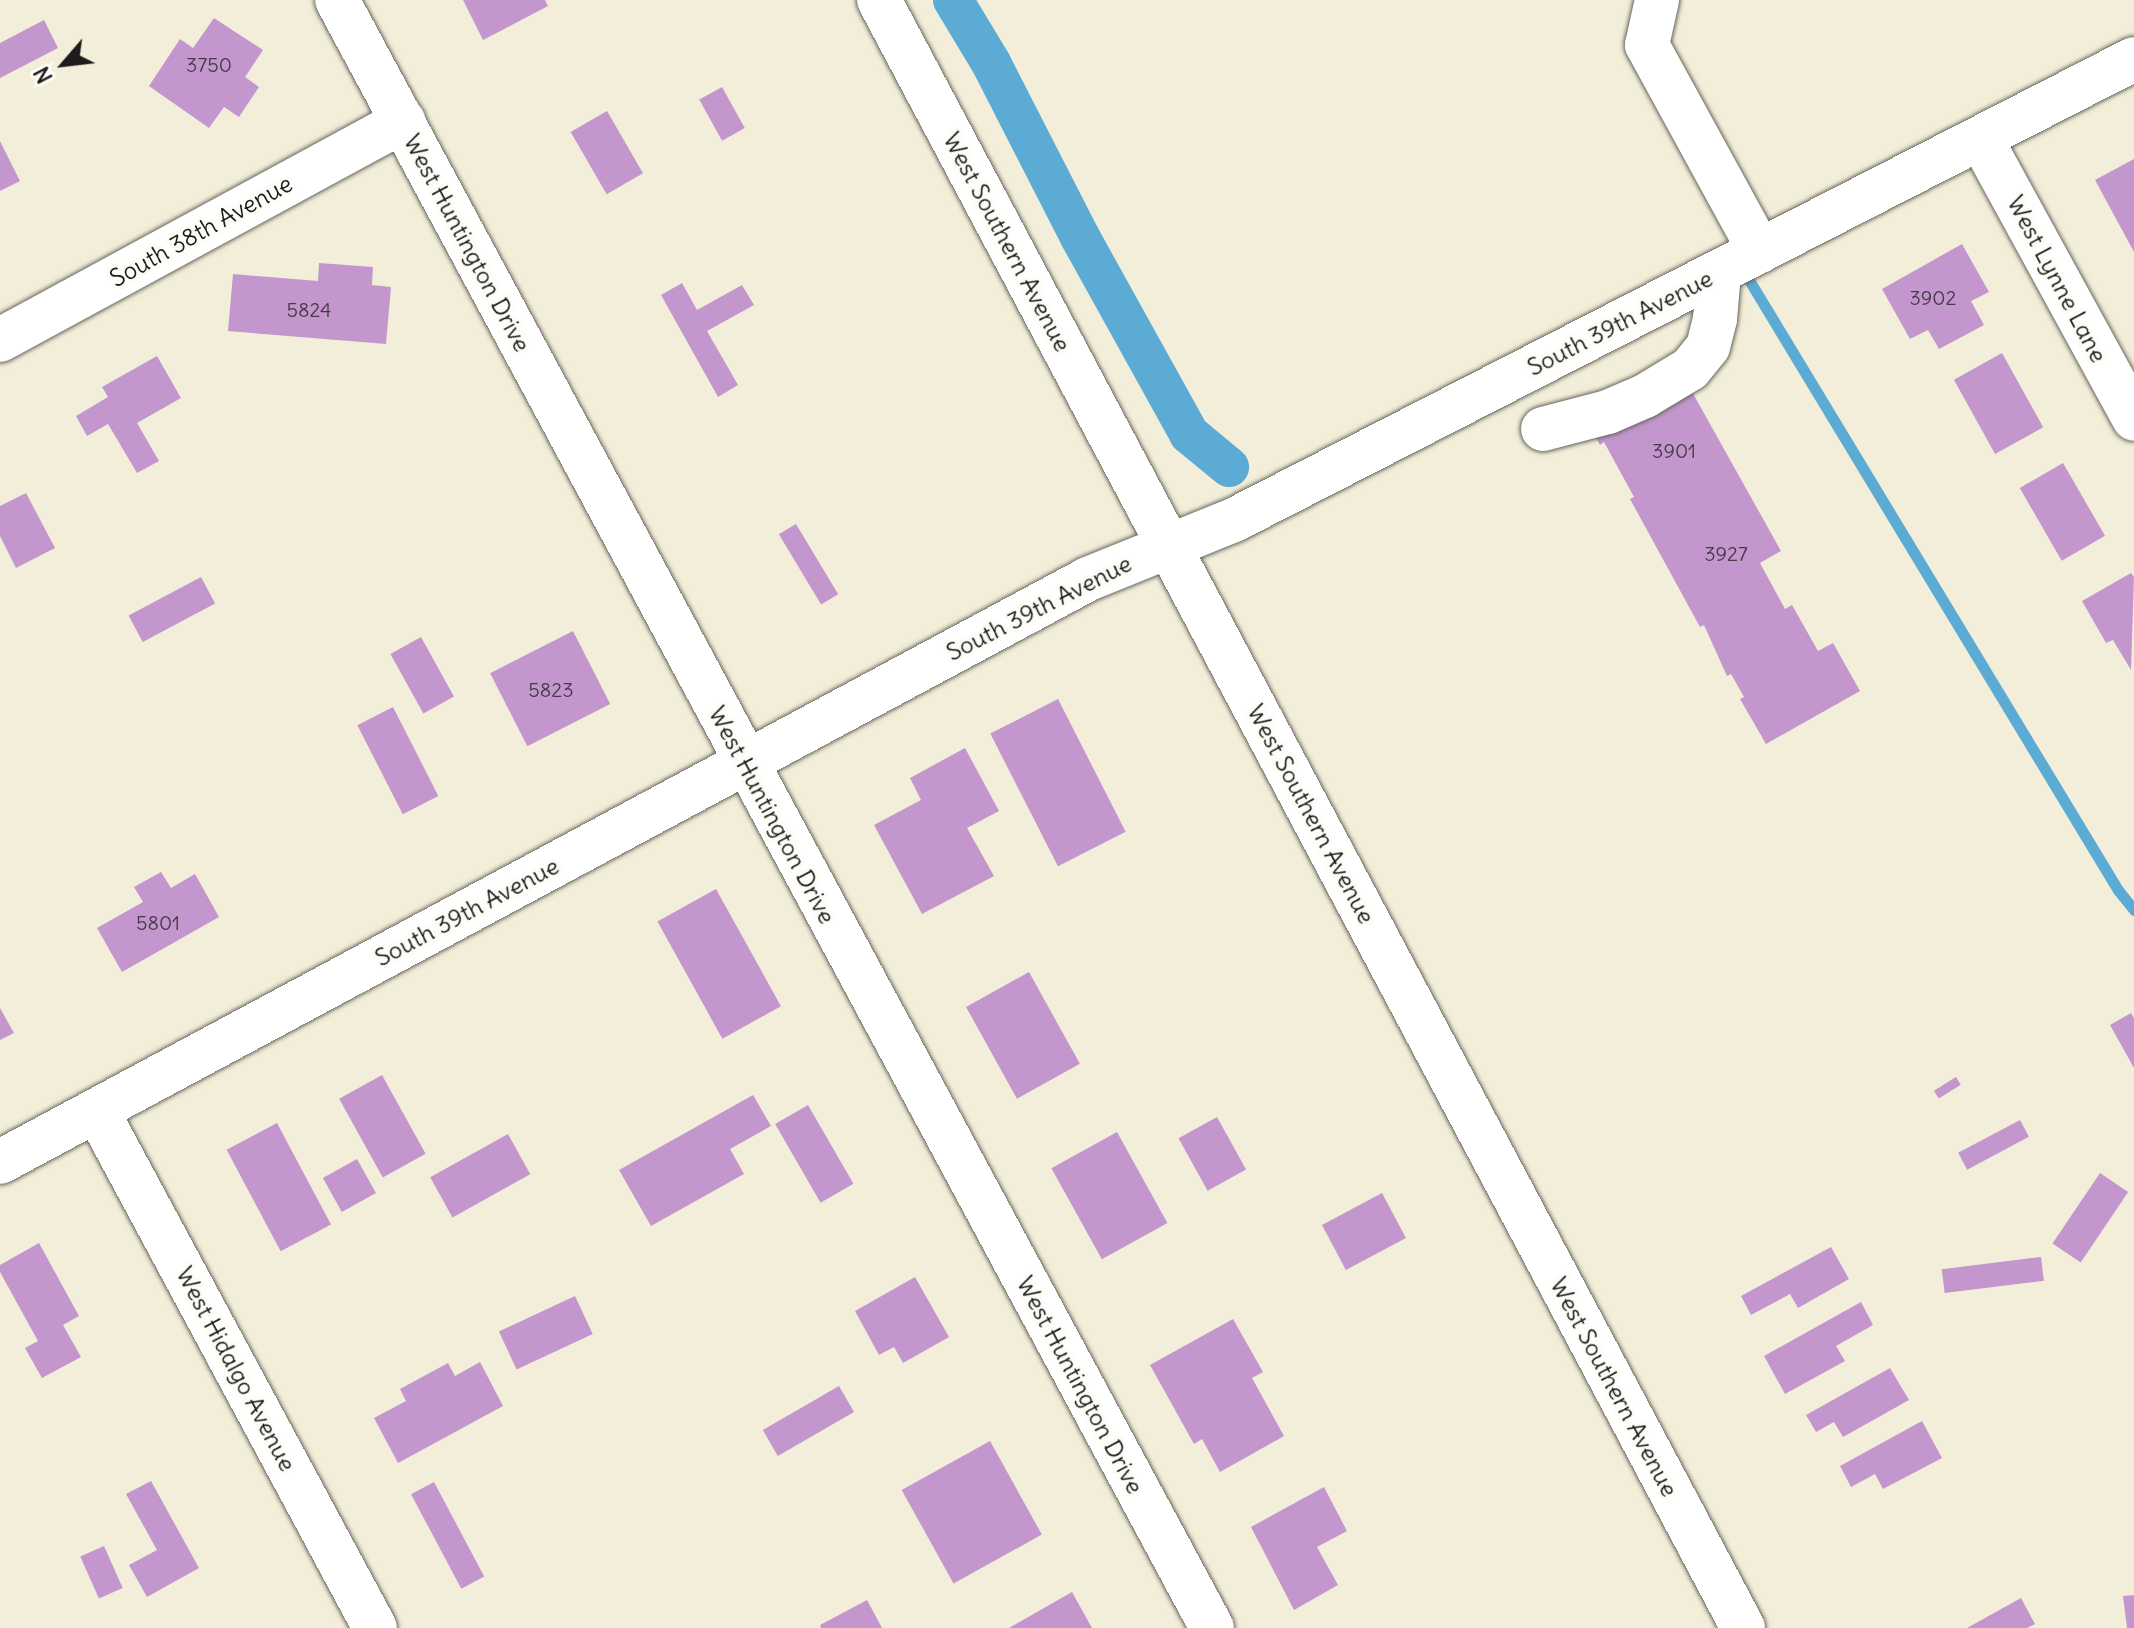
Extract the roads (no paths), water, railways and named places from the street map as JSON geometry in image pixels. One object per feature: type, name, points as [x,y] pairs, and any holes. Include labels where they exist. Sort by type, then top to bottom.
[{"type":"street","name":"West Huntington Drive","points":[[337,0],[744,764],[1212,1628]]},
{"type":"street","name":"West Southern Avenue","points":[[879,0],[1743,1628]]},
{"type":"street","points":[[1657,0],[1647,45],[1760,251]]},
{"type":"street","name":"South 39th Avenue","points":[[0,1162],[1088,579],[1234,520],[2134,59]]},
{"type":"street","name":"South 38th Avenue","points":[[0,340],[403,121]]},
{"type":"street","name":"West Lynne Lane","points":[[1981,139],[2134,419]]},
{"type":"street","points":[[1543,429],[1608,412],[1645,396],[1690,369],[1708,347],[1715,319],[1719,272]]},
{"type":"street","name":"West Hidalgo Avenue","points":[[97,1111],[375,1628]]},
{"type":"waterway","points":[[953,0],[991,63],[1080,237],[1189,434],[1229,467]]},
{"type":"waterway","points":[[1749,280],[2118,890],[2134,910]]}]
